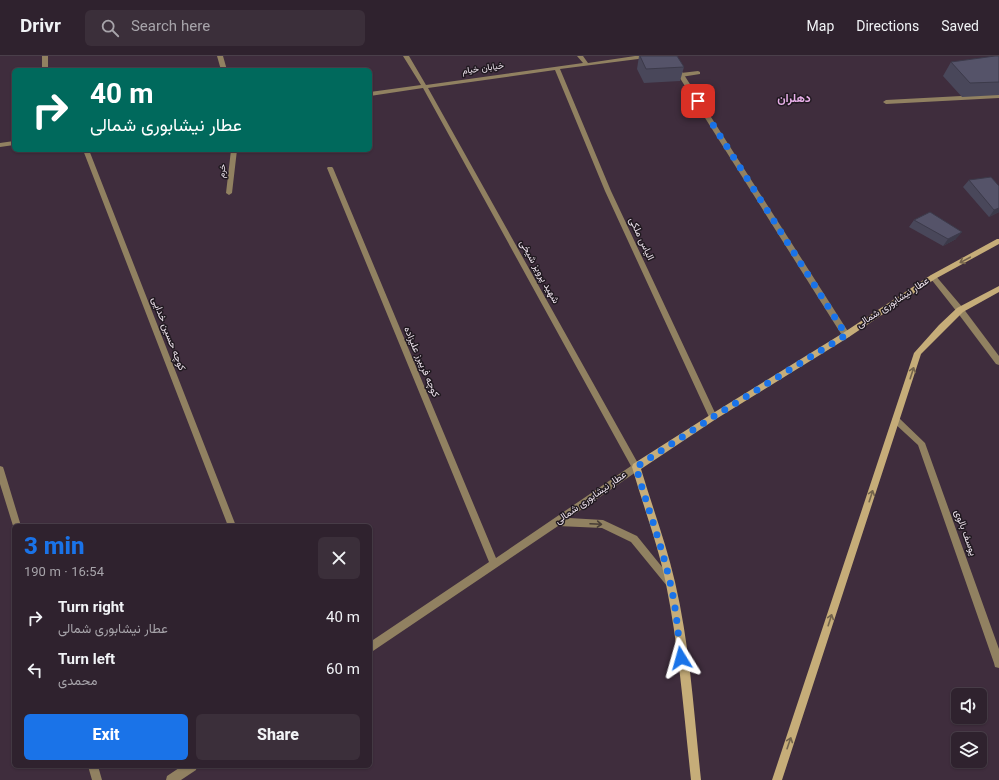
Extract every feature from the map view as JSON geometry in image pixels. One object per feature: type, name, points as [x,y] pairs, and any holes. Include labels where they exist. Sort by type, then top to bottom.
[{"type":"main road","name":"عطار نیشابوری شمالی","points":[[636,467],[713,417],[846,335],[933,277],[999,241]]},
{"type":"main road","points":[[777,780],[918,353],[960,310],[999,289]]},
{"type":"main road","points":[[636,467],[671,583],[686,688],[696,780]]},
{"type":"street","points":[[45,56],[45,68]]},
{"type":"street","points":[[220,56],[223,68]]},
{"type":"street","name":"شهید پرویز شیخی","points":[[406,56],[636,467]]},
{"type":"street","points":[[580,56],[586,64]]},
{"type":"street","name":"خیابان خیام","points":[[372,94],[646,56]]},
{"type":"street","points":[[670,56],[846,335]]},
{"type":"street","name":"الیاس ملکی","points":[[557,68],[608,191],[713,417]]},
{"type":"street","points":[[681,75],[698,73]]},
{"type":"street","points":[[886,102],[999,96]]},
{"type":"street","points":[[0,145],[12,143]]},
{"type":"street","name":"کوچه حسین خدایی","points":[[87,152],[231,524]]},
{"type":"street","name":"خرم","points":[[229,193],[234,152]]},
{"type":"street","name":"کوچه فریبرز علیزاده","points":[[330,168],[494,564]]},
{"type":"street","points":[[933,277],[999,362]]},
{"type":"street","name":"یوسف بالوی","points":[[896,420],[921,443],[999,663]]},
{"type":"street","name":"عطار نیشابوری شمالی","points":[[372,647],[636,467]]},
{"type":"street","points":[[0,470],[17,524]]},
{"type":"street","points":[[557,522],[603,524],[634,539],[671,583]]},
{"type":"street","points":[[94,768],[97,780]]},
{"type":"street","points":[[171,780],[189,768]]},
{"type":"building","points":[[640,56],[677,56],[684,67],[646,69]]},
{"type":"building","points":[[999,56],[999,82],[970,83],[951,62]]},
{"type":"building","points":[[991,177],[999,186],[999,208],[994,210],[969,180]]},
{"type":"building","points":[[930,212],[962,232],[948,239],[914,220]]},
{"type":"district","name":"دهلران","points":[[794,99]]},
{"type":"route","points":[[681,658],[671,583],[636,467],[713,417],[846,335],[698,101]]}]
